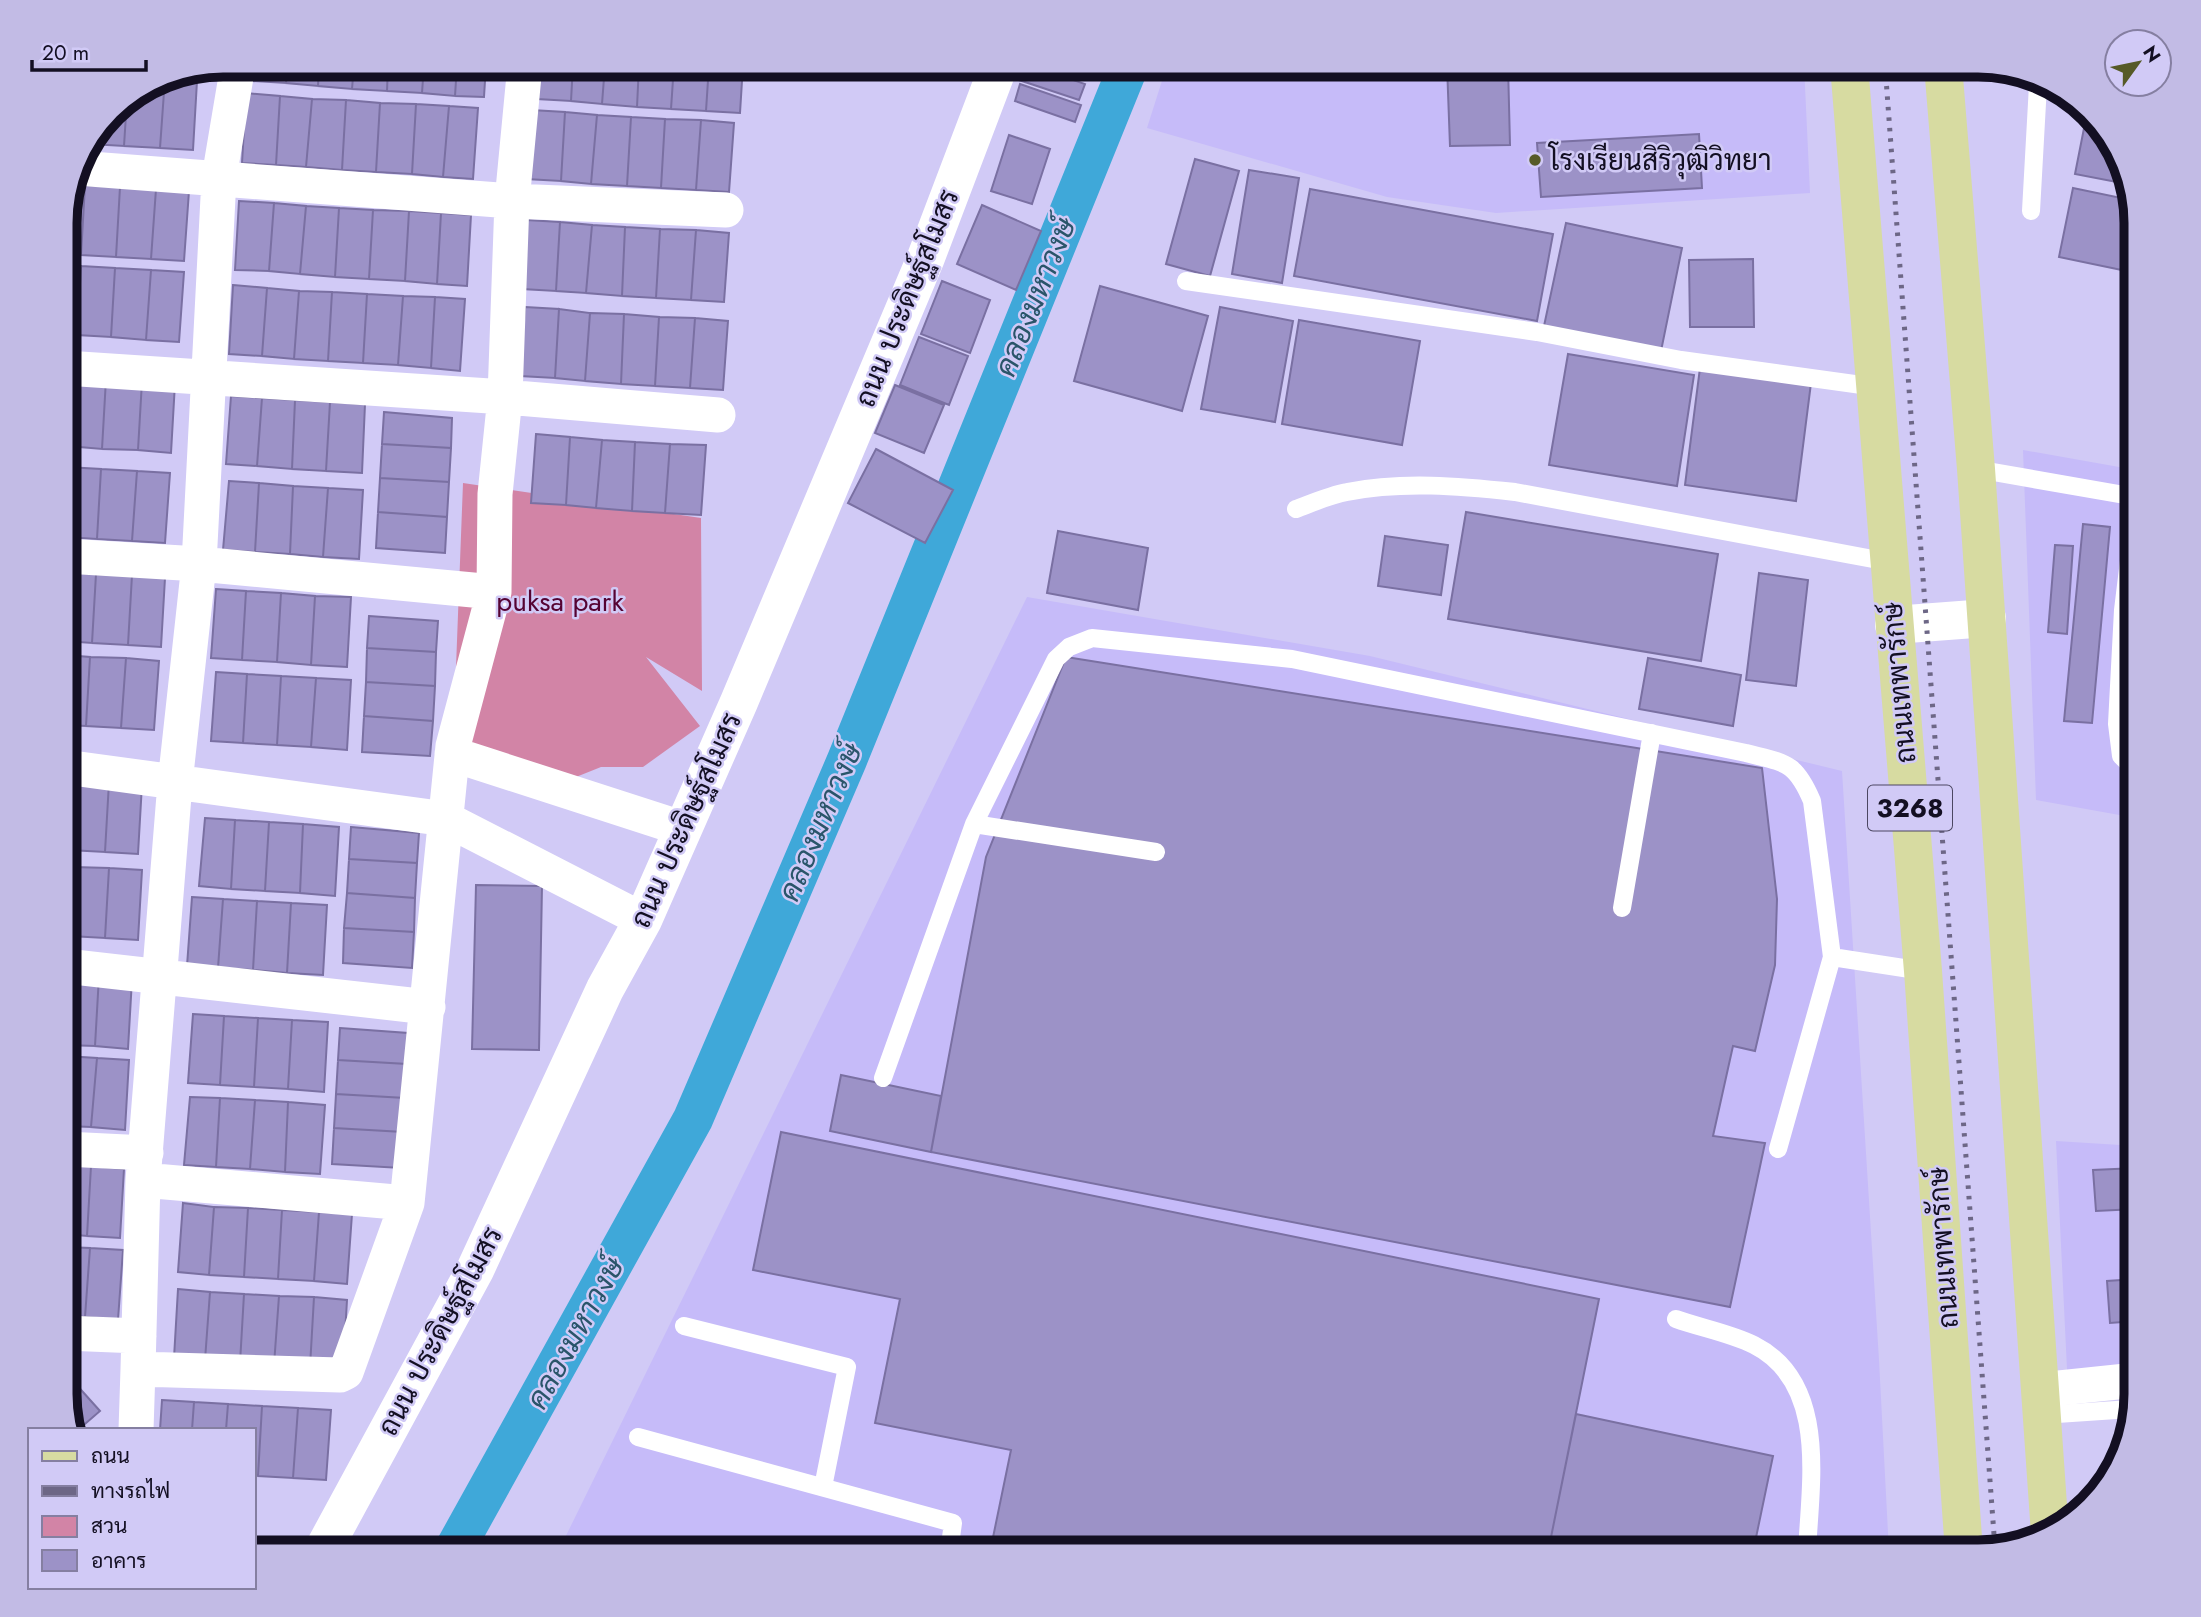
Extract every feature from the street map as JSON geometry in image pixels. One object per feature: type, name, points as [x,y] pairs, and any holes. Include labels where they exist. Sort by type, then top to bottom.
[{"type":"main road","name":"ถนนเทพารักษ์","points":[[1850,77],[1923,971],[1963,1540]]},
{"type":"main road","points":[[1944,77],[1987,618],[2049,1521]]},
{"type":"street","points":[[136,1428],[145,1166],[159,976],[175,783],[199,564],[219,178],[236,77]]},
{"type":"street","points":[[77,1336],[138,1352],[343,1374],[407,1203],[453,754],[494,592],[495,494],[505,397],[512,201],[524,77]]},
{"type":"street","name":"ถนน ประดิษฐ์สโมสร","points":[[329,1540],[475,1270],[606,989],[643,920],[925,260],[994,77]]},
{"type":"street","points":[[87,170],[512,201],[726,210]]},
{"type":"street","points":[[77,369],[505,397],[718,415]]},
{"type":"street","points":[[77,557],[199,564],[494,592]]},
{"type":"street","points":[[1894,625],[1987,618]]},
{"type":"street","points":[[453,754],[684,829]]},
{"type":"street","points":[[77,769],[446,819],[643,920]]},
{"type":"street","points":[[77,967],[428,1007]]},
{"type":"street","points":[[77,1152],[145,1166],[407,1203]]},
{"type":"street","points":[[2041,1403],[2124,1383]]},
{"type":"lane","points":[[2031,211],[2038,90]]},
{"type":"lane","points":[[1186,281],[1537,332],[1681,360],[1875,387]]},
{"type":"lane","points":[[1976,469],[2124,495]]},
{"type":"lane","points":[[1296,509],[1346,492],[1401,486],[1455,486],[1515,492],[1889,562]]},
{"type":"lane","points":[[2124,602],[2117,723],[2121,756],[2124,759]]},
{"type":"lane","points":[[883,1078],[974,824],[1005,758],[1056,659],[1069,647],[1092,638],[1292,659],[1746,752],[1787,764],[1802,777],[1812,801],[1832,957],[1778,1149]]},
{"type":"lane","points":[[1622,908],[1652,733]]},
{"type":"lane","points":[[974,824],[1156,852]]},
{"type":"lane","points":[[1832,957],[1923,971]]},
{"type":"lane","points":[[1676,1319],[1754,1345],[1782,1366],[1802,1399],[1812,1441],[1808,1540]]},
{"type":"lane","points":[[684,1326],[847,1367],[823,1488]]},
{"type":"lane","points":[[2041,1403],[2123,1408]]},
{"type":"lane","points":[[638,1437],[953,1523],[951,1540]]},
{"type":"shaded area","name":"โรงเรียนสิริวุฒิวิทยา","points":[[1163,77],[1805,77],[1810,193],[1496,213],[1387,197],[1147,128]]},
{"type":"shaded area","points":[[2023,450],[2124,468],[2124,816],[2036,800]]},
{"type":"shaded area","points":[[1027,597],[1370,656],[1842,771],[1888,1540],[564,1540]]},
{"type":"shaded area","points":[[2056,1141],[2124,1145],[2124,1383],[2068,1390]]},
{"type":"green space","name":"puksa park","points":[[463,483],[701,518],[702,691],[646,657],[700,726],[643,767],[601,767],[566,781],[453,746]]},
{"type":"building","points":[[253,77],[287,77],[286,83],[253,81]]},
{"type":"building","points":[[287,77],[318,77],[318,86],[286,83]]},
{"type":"building","points":[[318,77],[353,77],[352,89],[318,86]]},
{"type":"building","points":[[353,77],[388,77],[387,91],[352,89]]},
{"type":"building","points":[[388,77],[423,77],[422,93],[387,91]]},
{"type":"building","points":[[423,77],[456,77],[455,96],[422,93]]},
{"type":"building","points":[[456,77],[485,77],[484,97],[455,96]]},
{"type":"building","points":[[538,77],[572,77],[571,101],[537,99]]},
{"type":"building","points":[[572,77],[604,77],[602,104],[571,101]]},
{"type":"building","points":[[604,77],[638,77],[637,107],[602,104]]},
{"type":"building","points":[[638,77],[673,77],[671,109],[637,107]]},
{"type":"building","points":[[673,77],[708,77],[706,111],[671,109]]},
{"type":"building","points":[[708,77],[742,77],[740,113],[706,111]]},
{"type":"building","points":[[1020,77],[1065,77],[1085,84],[1079,100],[1019,80]]},
{"type":"building","points":[[1447,77],[1508,77],[1510,145],[1450,146]]},
{"type":"building","points":[[197,81],[193,150],[160,148],[164,89]]},
{"type":"building","points":[[1020,84],[1081,105],[1075,122],[1015,101]]},
{"type":"building","points":[[164,89],[160,148],[124,146],[126,114]]},
{"type":"building","points":[[246,93],[280,96],[276,165],[242,163]]},
{"type":"building","points":[[280,96],[312,99],[306,167],[276,165]]},
{"type":"building","points":[[312,99],[346,100],[342,170],[306,167]]},
{"type":"building","points":[[346,100],[380,103],[376,172],[342,170]]},
{"type":"building","points":[[380,103],[416,104],[412,174],[376,172]]},
{"type":"building","points":[[416,104],[449,106],[443,177],[412,174]]},
{"type":"building","points":[[449,106],[478,108],[473,179],[443,177]]},
{"type":"building","points":[[531,110],[565,112],[561,181],[526,179]]},
{"type":"building","points":[[565,112],[597,115],[591,184],[561,181]]},
{"type":"building","points":[[126,114],[124,146],[100,145]]},
{"type":"building","points":[[597,115],[631,117],[627,186],[591,184]]},
{"type":"building","points":[[631,117],[665,119],[661,188],[627,186]]},
{"type":"building","points":[[665,119],[701,120],[696,190],[661,188]]},
{"type":"building","points":[[701,120],[734,123],[729,192],[696,190]]},
{"type":"building","points":[[2085,124],[2109,159],[2118,182],[2075,174]]},
{"type":"building","points":[[1699,134],[1702,188],[1541,197],[1537,143]]},
{"type":"building","points":[[1009,135],[1050,149],[1032,204],[991,191]]},
{"type":"building","points":[[1195,159],[1239,171],[1210,276],[1166,264]]},
{"type":"building","points":[[1249,170],[1299,178],[1282,283],[1232,274]]},
{"type":"building","points":[[82,185],[85,185],[81,255],[77,255],[77,214]]},
{"type":"building","points":[[85,185],[120,187],[116,257],[81,255]]},
{"type":"building","points":[[120,187],[156,189],[151,259],[116,257]]},
{"type":"building","points":[[2073,188],[2122,198],[2124,271],[2059,257]]},
{"type":"building","points":[[156,189],[189,191],[184,261],[151,259]]},
{"type":"building","points":[[1310,189],[1553,234],[1537,321],[1294,276]]},
{"type":"building","points":[[239,201],[274,203],[269,271],[235,270]]},
{"type":"building","points":[[274,203],[306,206],[300,274],[269,271]]},
{"type":"building","points":[[982,205],[1041,231],[1016,290],[957,264]]},
{"type":"building","points":[[306,206],[339,208],[335,277],[300,274]]},
{"type":"building","points":[[339,208],[373,210],[369,279],[335,277]]},
{"type":"building","points":[[373,210],[409,211],[405,281],[369,279]]},
{"type":"building","points":[[409,211],[441,213],[437,284],[405,281]]},
{"type":"building","points":[[441,213],[471,215],[467,286],[437,284]]},
{"type":"building","points":[[526,220],[560,222],[556,291],[522,289]]},
{"type":"building","points":[[560,222],[592,225],[586,293],[556,291]]},
{"type":"building","points":[[1566,223],[1682,248],[1661,351],[1544,326]]},
{"type":"building","points":[[592,225],[625,227],[622,296],[586,293]]},
{"type":"building","points":[[625,227],[660,229],[656,298],[622,296]]},
{"type":"building","points":[[660,229],[696,230],[691,300],[656,298]]},
{"type":"building","points":[[696,230],[729,233],[724,302],[691,300]]},
{"type":"building","points":[[1753,259],[1754,327],[1690,327],[1689,260]]},
{"type":"building","points":[[77,266],[81,266],[77,335]]},
{"type":"building","points":[[81,266],[115,268],[111,337],[77,335]]},
{"type":"building","points":[[115,268],[151,270],[146,340],[111,337]]},
{"type":"building","points":[[151,270],[184,272],[179,342],[146,340]]},
{"type":"building","points":[[942,281],[990,300],[970,353],[921,334]]},
{"type":"building","points":[[233,285],[267,288],[262,356],[229,354]]},
{"type":"building","points":[[1100,286],[1208,316],[1182,411],[1074,381]]},
{"type":"building","points":[[267,288],[299,291],[294,359],[262,356]]},
{"type":"building","points":[[299,291],[332,292],[328,361],[294,359]]},
{"type":"building","points":[[332,292],[367,294],[363,363],[328,361]]},
{"type":"building","points":[[367,294],[403,296],[398,365],[363,363]]},
{"type":"building","points":[[403,296],[435,297],[431,368],[398,365]]},
{"type":"building","points":[[435,297],[465,299],[460,371],[431,368]]},
{"type":"building","points":[[525,307],[559,309],[555,378],[520,376]]},
{"type":"building","points":[[1220,307],[1293,321],[1275,422],[1201,409]]},
{"type":"building","points":[[559,309],[590,313],[585,381],[555,378]]},
{"type":"building","points":[[590,313],[624,314],[621,384],[585,381]]},
{"type":"building","points":[[624,314],[659,317],[655,386],[621,384]]},
{"type":"building","points":[[659,317],[695,318],[690,388],[655,386]]},
{"type":"building","points":[[695,318],[728,321],[723,390],[690,388]]},
{"type":"building","points":[[1299,320],[1420,341],[1402,445],[1282,424]]},
{"type":"building","points":[[919,337],[968,356],[949,405],[900,385]]},
{"type":"building","points":[[1568,354],[1694,375],[1677,486],[1549,465]]},
{"type":"building","points":[[1700,368],[1811,383],[1796,501],[1685,485]]},
{"type":"building","points":[[77,377],[106,379],[102,449],[77,447]]},
{"type":"building","points":[[106,379],[142,381],[138,450],[102,449]]},
{"type":"building","points":[[142,381],[175,383],[171,453],[138,450]]},
{"type":"building","points":[[895,385],[944,405],[924,453],[875,433]]},
{"type":"building","points":[[231,396],[262,398],[257,466],[226,464]]},
{"type":"building","points":[[262,398],[295,400],[292,469],[257,466]]},
{"type":"building","points":[[295,400],[330,402],[326,471],[292,469]]},
{"type":"building","points":[[330,402],[365,404],[362,473],[326,471]]},
{"type":"building","points":[[384,412],[452,418],[451,448],[382,444]]},
{"type":"building","points":[[536,434],[570,437],[566,505],[531,503]]},
{"type":"building","points":[[570,437],[602,440],[596,508],[566,505]]},
{"type":"building","points":[[602,440],[635,442],[632,511],[596,508]]},
{"type":"building","points":[[635,442],[670,444],[665,513],[632,511]]},
{"type":"building","points":[[382,444],[451,448],[449,482],[380,478]]},
{"type":"building","points":[[670,444],[706,445],[701,515],[665,513]]},
{"type":"building","points":[[876,449],[953,490],[925,543],[848,503]]},
{"type":"building","points":[[77,468],[101,469],[97,539],[77,538]]},
{"type":"building","points":[[101,469],[137,471],[132,541],[97,539]]},
{"type":"building","points":[[137,471],[170,473],[165,543],[132,541]]},
{"type":"building","points":[[380,478],[449,482],[447,517],[378,512]]},
{"type":"building","points":[[229,481],[259,483],[255,552],[223,550]]},
{"type":"building","points":[[259,483],[293,486],[290,554],[255,552]]},
{"type":"building","points":[[293,486],[328,488],[323,557],[290,554]]},
{"type":"building","points":[[328,488],[363,490],[359,559],[323,557]]},
{"type":"building","points":[[378,512],[447,517],[445,553],[376,548]]},
{"type":"building","points":[[1466,512],[1718,554],[1701,661],[1448,619]]},
{"type":"building","points":[[2083,524],[2110,527],[2092,723],[2064,721]]},
{"type":"building","points":[[1058,531],[1148,548],[1138,610],[1047,593]]},
{"type":"building","points":[[1385,536],[1448,545],[1441,595],[1378,586]]},
{"type":"building","points":[[2055,545],[2073,546],[2067,634],[2048,632]]},
{"type":"building","points":[[77,573],[96,574],[92,643],[77,642]]},
{"type":"building","points":[[1759,573],[1808,580],[1796,686],[1746,680]]},
{"type":"building","points":[[96,574],[132,575],[128,645],[92,643]]},
{"type":"building","points":[[132,575],[165,578],[161,647],[128,645]]},
{"type":"building","points":[[216,589],[246,591],[242,660],[211,658]]},
{"type":"building","points":[[246,591],[281,593],[277,662],[242,660]]},
{"type":"building","points":[[281,593],[315,596],[311,665],[277,662]]},
{"type":"building","points":[[315,596],[351,597],[347,667],[311,665]]},
{"type":"building","points":[[369,616],[438,621],[436,652],[367,648]]},
{"type":"building","points":[[367,648],[436,652],[435,686],[366,682]]},
{"type":"building","points":[[77,656],[90,657],[86,726],[77,726]]},
{"type":"building","points":[[90,657],[126,658],[121,728],[86,726]]},
{"type":"building","points":[[1066,657],[1762,768],[1777,899],[1775,965],[1755,1051],[1733,1046],[1713,1136],[1765,1143],[1730,1307],[931,1152],[986,857]]},
{"type":"building","points":[[126,658],[159,661],[154,730],[121,728]]},
{"type":"building","points":[[1648,658],[1741,675],[1733,726],[1639,709]]},
{"type":"building","points":[[216,672],[247,674],[243,743],[211,741]]},
{"type":"building","points":[[247,674],[281,676],[277,745],[243,743]]},
{"type":"building","points":[[281,676],[316,678],[311,747],[277,745]]},
{"type":"building","points":[[316,678],[351,680],[347,750],[311,747]]},
{"type":"building","points":[[366,682],[435,686],[433,721],[364,716]]},
{"type":"building","points":[[364,716],[433,721],[430,756],[362,752]]},
{"type":"building","points":[[77,781],[109,782],[105,852],[77,850]]},
{"type":"building","points":[[109,782],[142,784],[138,854],[105,852]]},
{"type":"building","points":[[205,818],[235,820],[231,889],[199,886]]},
{"type":"building","points":[[235,820],[269,822],[265,891],[231,889]]},
{"type":"building","points":[[269,822],[303,824],[300,893],[265,891]]},
{"type":"building","points":[[303,824],[339,827],[335,896],[300,893]]},
{"type":"building","points":[[351,827],[419,833],[417,863],[349,859]]},
{"type":"building","points":[[349,859],[417,863],[415,898],[347,893]]},
{"type":"building","points":[[77,867],[109,868],[105,938],[77,936]]},
{"type":"building","points":[[109,868],[142,870],[138,940],[105,938]]},
{"type":"building","points":[[476,885],[542,886],[539,1050],[472,1049]]},
{"type":"building","points":[[347,893],[415,898],[414,932],[344,928]]},
{"type":"building","points":[[192,897],[223,899],[218,968],[187,966]]},
{"type":"building","points":[[223,899],[257,901],[253,970],[218,968]]},
{"type":"building","points":[[257,901],[291,903],[287,973],[253,970]]},
{"type":"building","points":[[291,903],[327,905],[323,975],[287,973]]},
{"type":"building","points":[[344,928],[414,932],[412,968],[343,963]]},
{"type":"building","points":[[77,975],[99,976],[95,1046],[77,1045]]},
{"type":"building","points":[[99,976],[132,979],[128,1049],[95,1046]]},
{"type":"building","points":[[193,1014],[224,1016],[220,1085],[188,1083]]},
{"type":"building","points":[[224,1016],[258,1018],[254,1087],[220,1085]]},
{"type":"building","points":[[258,1018],[292,1020],[288,1089],[254,1087]]},
{"type":"building","points":[[292,1020],[328,1022],[324,1092],[288,1089]]},
{"type":"building","points":[[340,1028],[408,1033],[407,1064],[338,1060]]},
{"type":"building","points":[[77,1057],[97,1058],[91,1127],[77,1126]]},
{"type":"building","points":[[97,1058],[129,1060],[125,1130],[91,1127]]},
{"type":"building","points":[[338,1060],[407,1064],[405,1098],[336,1094]]},
{"type":"building","points":[[841,1075],[941,1096],[931,1152],[830,1131]]},
{"type":"building","points":[[336,1094],[405,1098],[403,1132],[334,1128]]},
{"type":"building","points":[[190,1097],[220,1098],[216,1167],[184,1165]]},
{"type":"building","points":[[220,1098],[255,1100],[250,1169],[216,1167]]},
{"type":"building","points":[[255,1100],[288,1102],[285,1172],[250,1169]]},
{"type":"building","points":[[288,1102],[325,1105],[320,1174],[285,1172]]},
{"type":"building","points":[[334,1128],[403,1132],[401,1168],[332,1164]]},
{"type":"building","points":[[781,1132],[1599,1299],[1550,1540],[992,1540],[1011,1450],[875,1423],[900,1299],[753,1270]]},
{"type":"building","points":[[77,1165],[91,1166],[87,1236],[77,1235]]},
{"type":"building","points":[[91,1166],[124,1169],[120,1238],[87,1236]]},
{"type":"building","points":[[2124,1169],[2124,1210],[2096,1211],[2093,1170]]},
{"type":"building","points":[[183,1203],[214,1207],[209,1275],[178,1272]]},
{"type":"building","points":[[214,1207],[248,1208],[244,1277],[209,1275]]},
{"type":"building","points":[[248,1208],[282,1210],[278,1279],[244,1277]]},
{"type":"building","points":[[282,1210],[319,1212],[314,1281],[278,1279]]},
{"type":"building","points":[[319,1212],[352,1214],[347,1284],[314,1281]]},
{"type":"building","points":[[77,1247],[90,1248],[85,1317],[77,1317]]},
{"type":"building","points":[[90,1248],[123,1250],[118,1320],[85,1317]]},
{"type":"building","points":[[2124,1280],[2124,1322],[2110,1323],[2107,1281]]},
{"type":"building","points":[[178,1289],[210,1292],[205,1360],[174,1358]]},
{"type":"building","points":[[210,1292],[244,1294],[240,1363],[205,1360]]},
{"type":"building","points":[[244,1294],[279,1296],[274,1365],[240,1363]]},
{"type":"building","points":[[279,1296],[314,1297],[310,1367],[274,1365]]},
{"type":"building","points":[[314,1297],[347,1300],[343,1369],[310,1367]]},
{"type":"building","points":[[77,1385],[100,1411],[81,1427]]},
{"type":"building","points":[[162,1400],[194,1402],[192,1428],[160,1428]]},
{"type":"building","points":[[194,1402],[228,1404],[226,1428],[192,1428]]},
{"type":"building","points":[[228,1404],[262,1406],[258,1476],[256,1428],[226,1428]]},
{"type":"building","points":[[262,1406],[298,1408],[293,1478],[258,1476]]},
{"type":"building","points":[[298,1408],[331,1410],[326,1480],[293,1478]]},
{"type":"building","points":[[1576,1414],[1773,1456],[1756,1540],[1550,1540]]},
{"type":"waterway","name":"คลองมหาวงษ์","points":[[460,1540],[693,1119],[847,760],[1124,77]]},
{"type":"railway","points":[[1886,77],[1994,1539]]},
{"type":"place","name":"โรงเรียนสิริวุฒิวิทยา","points":[[1535,160]]}]
